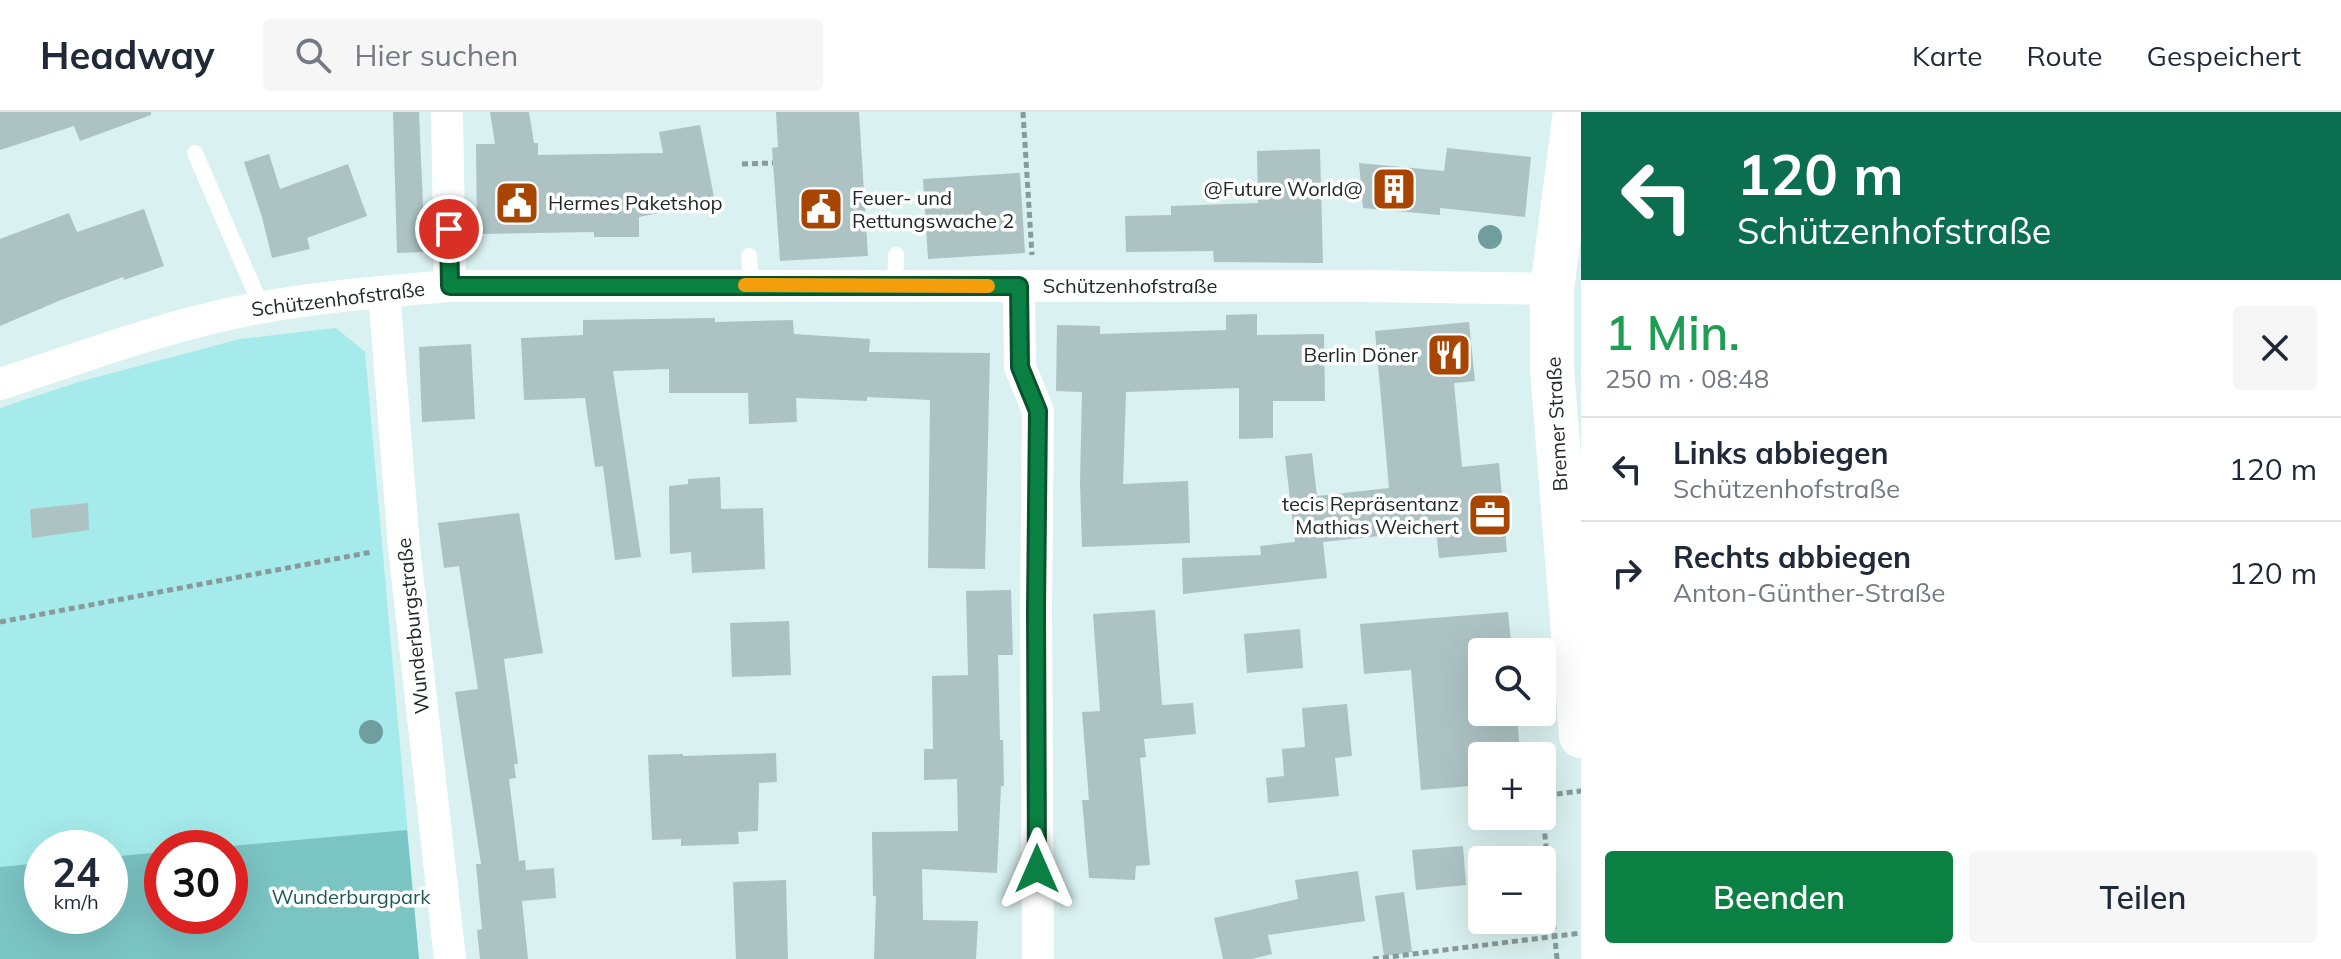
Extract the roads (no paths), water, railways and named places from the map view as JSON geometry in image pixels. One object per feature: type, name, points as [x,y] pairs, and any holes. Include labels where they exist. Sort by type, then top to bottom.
[{"type":"street","points":[[447,112],[450,286]]},
{"type":"street","name":"Bremer Straße","points":[[1575,112],[1552,289],[1568,406],[1581,736]]},
{"type":"street","name":"Schützenhofstraße","points":[[0,384],[165,331],[262,308],[320,298],[450,286],[750,271],[895,287],[1552,289]]},
{"type":"street","points":[[1027,286],[1020,367],[1038,411],[1038,959]]},
{"type":"street","name":"Wunderburgstraße","points":[[384,292],[404,547],[450,959]]},
{"type":"lane","points":[[195,153],[262,308]]},
{"type":"lane","points":[[895,287],[896,255]]},
{"type":"place","name":"@Future World@","points":[[1394,189]]},
{"type":"place","name":"Hermes Paketshop","points":[[517,203]]},
{"type":"place","name":"Feuer- und Rettungswache 2","points":[[821,209]]},
{"type":"place","name":"Berlin Döner","points":[[1449,355]]},
{"type":"place","name":"tecis Repräsentanz Mathias Weichert","points":[[1490,515]]},
{"type":"park label","name":"Wunderburgpark","points":[[351,897]]}]
